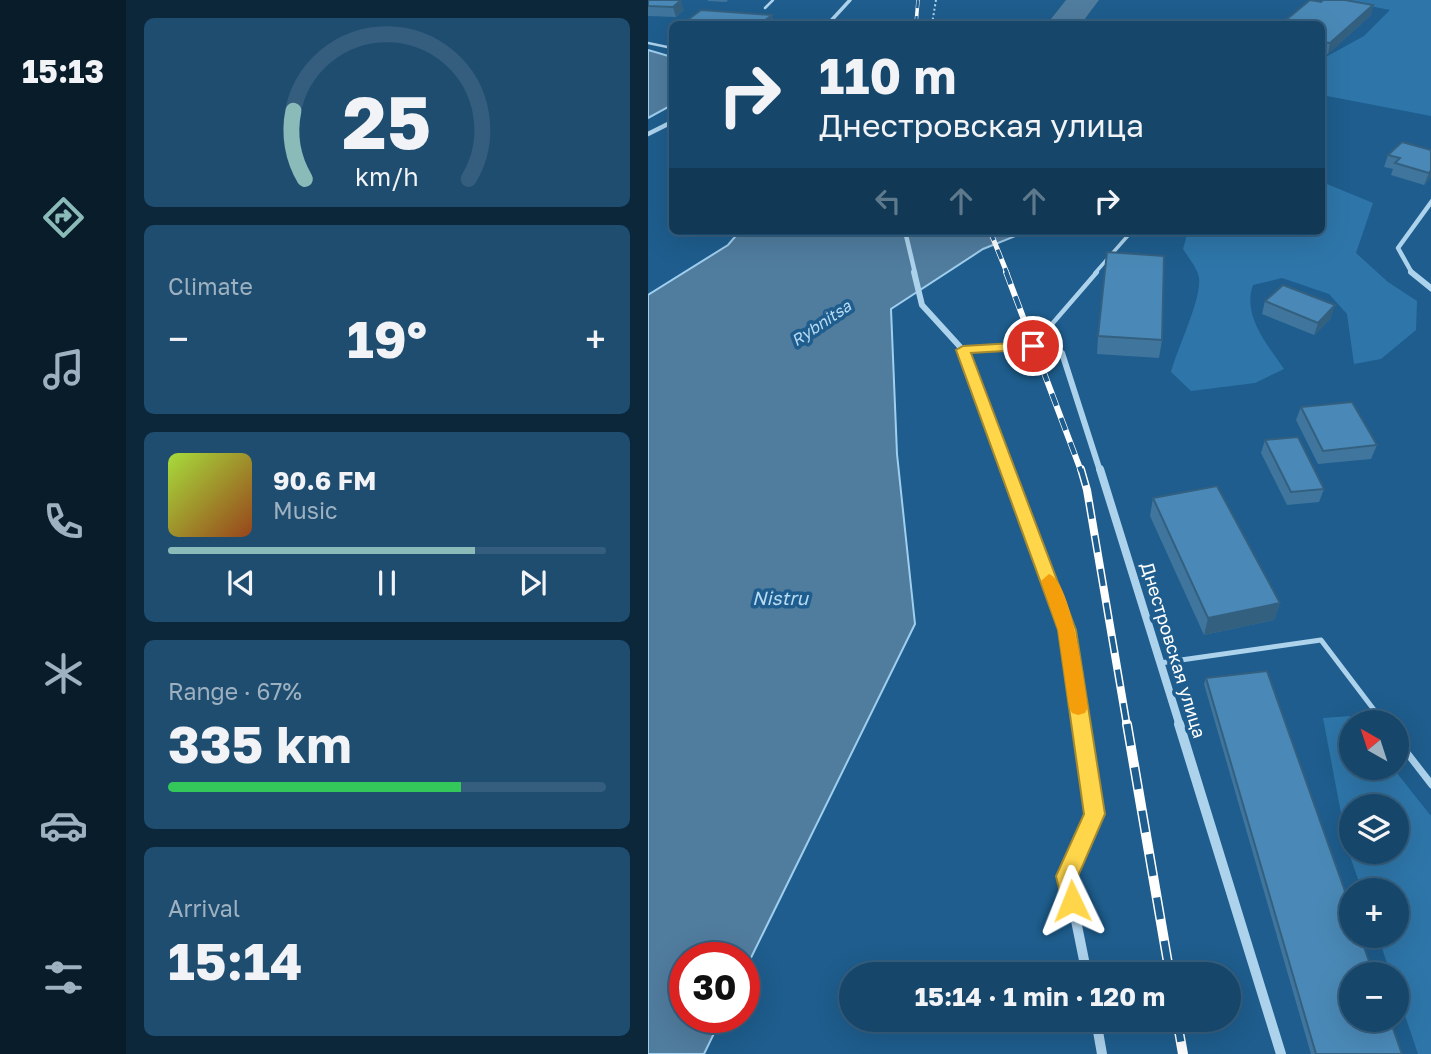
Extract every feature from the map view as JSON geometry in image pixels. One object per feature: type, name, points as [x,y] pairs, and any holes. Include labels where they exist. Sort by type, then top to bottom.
[{"type":"street","points":[[831,21],[850,0]]},
{"type":"street","points":[[648,134],[669,124]]},
{"type":"street","points":[[1431,201],[1398,248],[1412,274],[1431,289]]},
{"type":"street","points":[[906,235],[922,305],[963,350],[1067,630],[1094,814],[1067,876],[1084,962]]},
{"type":"street","name":"Днестровская улица","points":[[963,350],[1033,346],[1062,353],[1281,1054]]},
{"type":"street","points":[[1097,1032],[1102,1054]]},
{"type":"lane","points":[[765,8],[773,0]]},
{"type":"lane","points":[[648,43],[669,47]]},
{"type":"lane","points":[[1033,346],[1129,235]]},
{"type":"lane","points":[[1160,663],[1321,640],[1374,710]]},
{"type":"lane","points":[[1409,756],[1431,785]]},
{"type":"path","points":[[932,21],[936,0]]},
{"type":"shaded area","points":[[1339,0],[1431,0],[1431,116],[1325,96],[1325,57],[1364,36],[1390,10]]},
{"type":"shaded area","points":[[1325,183],[1373,203],[1356,253],[1388,282],[1417,301],[1416,330],[1381,359],[1354,364],[1347,314],[1329,294],[1282,278],[1253,285],[1250,296],[1253,319],[1284,369],[1255,383],[1191,391],[1171,372],[1199,287],[1197,271],[1183,249],[1187,235],[1325,235]]},
{"type":"shaded area","points":[[1339,717],[1339,780],[1402,780],[1431,816],[1431,1054],[1418,1054],[1409,1027],[1409,962],[1387,962],[1382,948],[1409,948],[1409,878],[1358,878],[1353,864],[1409,864],[1409,794],[1339,794],[1339,802],[1323,718]]},
{"type":"water","points":[[648,50],[669,56],[669,107],[648,118]]},
{"type":"water","name":"Nistru","points":[[737,235],[1018,235],[983,249],[891,309],[897,454],[915,624],[759,942],[669,942],[669,1033],[714,1033],[704,1054],[648,1054],[648,295],[728,245]]},
{"type":"building","points":[[648,0],[681,0],[673,7],[648,6]]},
{"type":"building","points":[[1310,0],[1345,0],[1373,5],[1330,43],[1325,42],[1325,21],[1285,21]]},
{"type":"building","points":[[701,10],[772,15],[764,21],[686,21]]},
{"type":"building","points":[[1402,142],[1431,150],[1429,173],[1395,163],[1400,158],[1388,155]]},
{"type":"building","points":[[1107,252],[1164,256],[1162,340],[1098,336]]},
{"type":"building","points":[[1283,285],[1335,305],[1318,323],[1265,301]]},
{"type":"building","points":[[1352,402],[1377,445],[1323,451],[1301,407]]},
{"type":"building","points":[[1298,437],[1324,489],[1291,492],[1265,440]]},
{"type":"building","points":[[1217,486],[1280,603],[1208,618],[1153,498]]},
{"type":"building","points":[[1267,671],[1340,878],[1339,948],[1364,948],[1369,962],[1339,962],[1339,1032],[1394,1032],[1402,1054],[1316,1054],[1206,678]]},
{"type":"waterway","name":"Rybnitsa","points":[[1066,21],[1083,0]]},
{"type":"railway","points":[[916,21],[918,0]]},
{"type":"railway","points":[[992,235],[1007,273]]},
{"type":"railway","points":[[1006,272],[1081,471]]},
{"type":"railway","points":[[1081,469],[1087,490],[1127,726]]},
{"type":"railway","points":[[1127,724],[1168,962]]},
{"type":"railway","points":[[1179,1032],[1183,1054]]},
{"type":"slow traffic","points":[[1049,581],[1067,630],[1078,707]]},
{"type":"route","points":[[1033,346],[963,350],[1067,630],[1094,814],[1067,876],[1072,901]]}]
